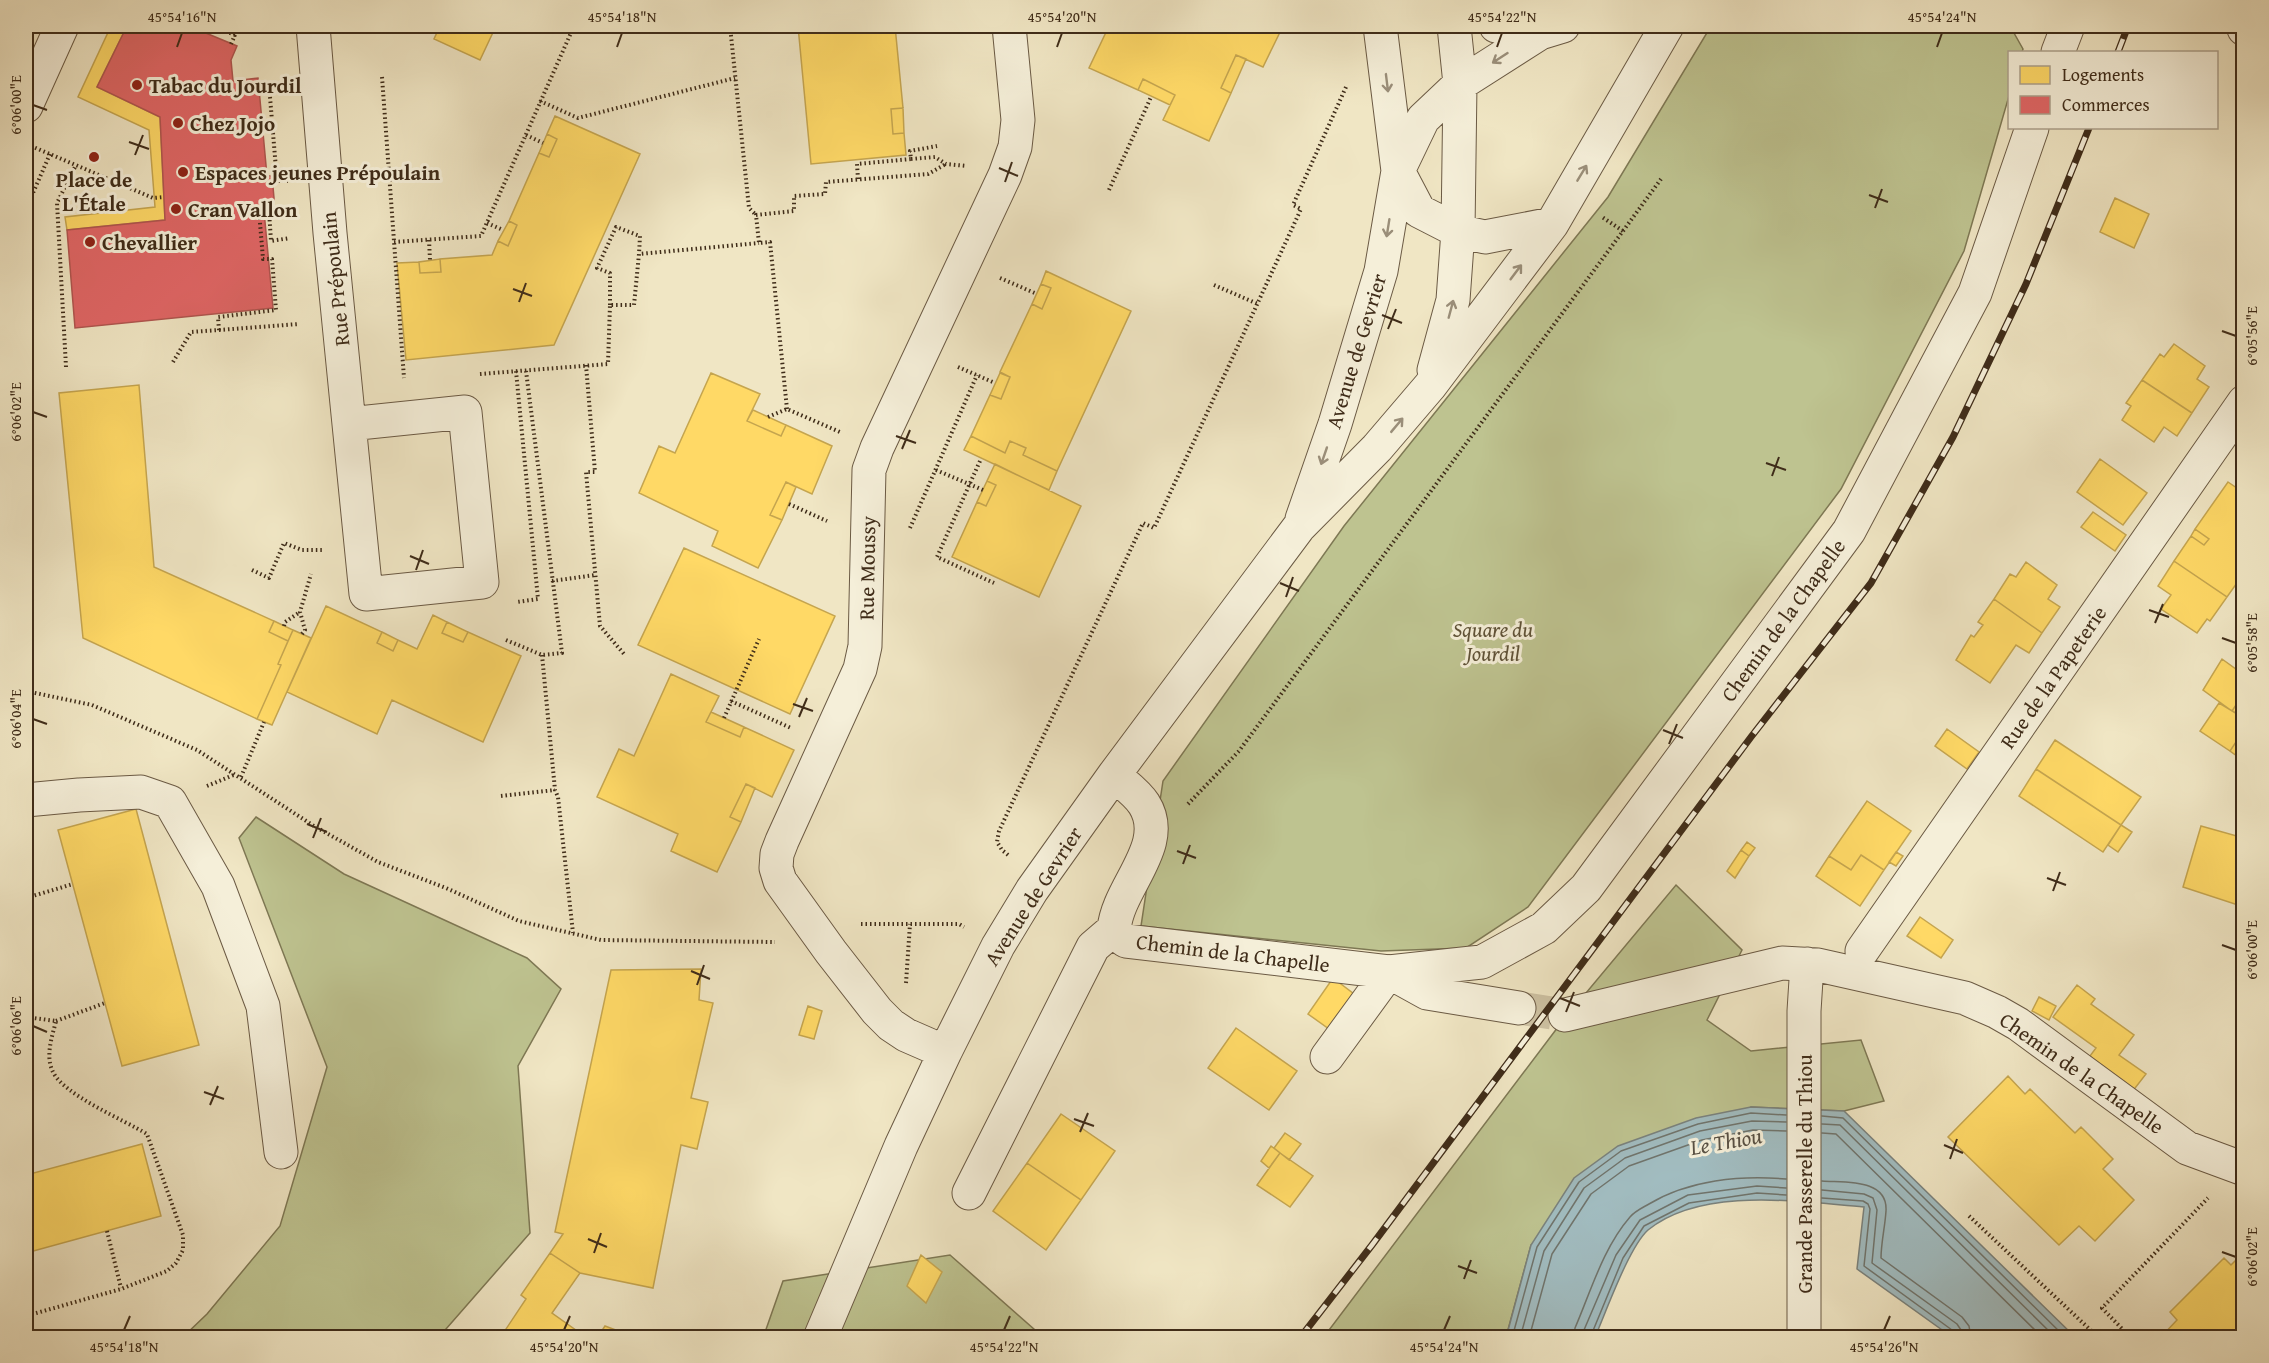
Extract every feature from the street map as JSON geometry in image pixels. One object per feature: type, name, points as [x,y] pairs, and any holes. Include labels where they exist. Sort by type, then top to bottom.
[{"type":"street","points":[[26,106],[62,26]]},
{"type":"street","name":"Rue Prépoulain","points":[[313,26],[329,222],[349,424],[366,594],[482,582],[465,412],[349,424]]},
{"type":"street","name":"Rue Moussy","points":[[945,1052],[906,1035],[884,1018],[810,924],[780,881],[776,868],[777,854],[860,669],[865,646],[869,470],[877,448],[1005,175],[1014,147],[1018,120],[1009,26]]},
{"type":"street","name":"Avenue de Gevrier","points":[[1380,26],[1398,171],[1419,211],[1458,231],[1485,237],[1552,224]]},
{"type":"street","name":"Avenue de Gevrier","points":[[1430,386],[1453,300],[1458,231],[1460,84],[1454,26]]},
{"type":"street","name":"Avenue de Gevrier","points":[[1496,26],[1552,29]]},
{"type":"street","name":"Avenue de Gevrier","points":[[820,1338],[901,1146],[945,1052],[998,946],[1041,878],[1114,775],[1299,527],[1377,448],[1430,386],[1552,224],[1666,26]]},
{"type":"street","points":[[2058,51],[2067,26]]},
{"type":"street","name":"Avenue de Gevrier","points":[[1299,527],[1335,424],[1381,271],[1398,171],[1423,118],[1460,84],[1552,29]]},
{"type":"street","name":"Chemin de la Chapelle","points":[[1151,843],[1124,893],[1114,929],[1126,940],[1389,972],[1482,962],[1544,928],[1586,888],[1849,531],[1975,293],[2032,129]]},
{"type":"street","name":"Rue de la Papeterie","points":[[1862,951],[2244,402]]},
{"type":"street","points":[[1114,775],[1143,802],[1153,827],[1151,843]]},
{"type":"street","points":[[26,800],[141,792],[170,802],[218,886],[263,1006],[281,1152]]},
{"type":"street","points":[[969,1193],[1092,947],[1114,929]]},
{"type":"street","name":"Chemin de la Chapelle","points":[[1565,1015],[1782,963],[1818,965],[1891,980],[1965,998],[1998,1012],[2018,1024],[2187,1148],[2241,1168]]},
{"type":"street","name":"Grande Passerelle du Thiou","points":[[1804,1338],[1804,1011],[1807,964]]},
{"type":"street","points":[[1327,1057],[1389,972]]},
{"type":"street","name":"Chemin de la Chapelle","points":[[1389,972],[1427,993],[1519,1008]]},
{"type":"path","points":[[213,26],[235,35]]},
{"type":"path","points":[[231,44],[239,26]]},
{"type":"path","points":[[394,242],[481,236],[574,26]]},
{"type":"path","points":[[729,26],[749,208],[756,215],[759,243]]},
{"type":"path","points":[[1041,878],[1002,850],[997,842],[999,831],[1143,523],[1154,528],[1301,209],[1293,205],[1348,84],[1360,69],[1384,59]]},
{"type":"path","points":[[382,76],[404,381],[415,380]]},
{"type":"path","points":[[540,101],[578,118],[735,78]]},
{"type":"path","points":[[1109,190],[1151,96]]},
{"type":"path","points":[[270,97],[277,181],[283,181]]},
{"type":"path","points":[[526,135],[543,143]]},
{"type":"path","points":[[26,144],[153,198],[164,197]]},
{"type":"path","points":[[911,159],[910,151],[937,146]]},
{"type":"path","points":[[26,209],[50,154]]},
{"type":"path","points":[[858,179],[857,164],[935,157]]},
{"type":"path","points":[[756,215],[794,211],[794,196],[825,194],[826,182],[928,174],[946,164]]},
{"type":"path","points":[[66,367],[57,203],[76,165]]},
{"type":"path","points":[[1151,843],[1239,751],[1661,179]]},
{"type":"path","points":[[1569,196],[1623,231]]},
{"type":"path","points":[[219,330],[218,317],[276,310],[272,259],[263,259],[259,211]]},
{"type":"path","points":[[268,211],[270,235]]},
{"type":"path","points":[[487,223],[503,230]]},
{"type":"path","points":[[471,375],[608,364],[609,305],[610,273],[597,268],[616,227],[640,236],[639,254],[634,305],[609,305]]},
{"type":"path","points":[[429,240],[430,260]]},
{"type":"path","points":[[639,254],[770,242],[787,409]]},
{"type":"path","points":[[1214,285],[1258,304]]},
{"type":"path","points":[[173,362],[191,332],[254,327]]},
{"type":"path","points":[[586,365],[595,472],[586,472],[600,626],[624,654]]},
{"type":"path","points":[[506,640],[542,655],[562,653],[526,371]]},
{"type":"path","points":[[868,531],[908,532],[977,375]]},
{"type":"path","points":[[989,380],[995,383]]},
{"type":"path","points":[[768,417],[787,409],[877,448]]},
{"type":"path","points":[[980,461],[937,557],[994,583]]},
{"type":"path","points":[[936,470],[983,490]]},
{"type":"path","points":[[789,504],[827,521]]},
{"type":"path","points":[[252,570],[269,578],[281,552]]},
{"type":"path","points":[[302,634],[305,630],[300,612],[312,574]]},
{"type":"path","points":[[552,581],[595,575]]},
{"type":"path","points":[[284,626],[285,622],[300,612]]},
{"type":"path","points":[[724,718],[759,639]]},
{"type":"path","points":[[542,655],[555,790],[558,797],[573,933]]},
{"type":"path","points":[[26,691],[93,705],[197,750],[315,826],[378,862],[519,921],[601,940],[784,942],[810,924]]},
{"type":"path","points":[[731,701],[786,725]]},
{"type":"path","points":[[241,777],[264,722]]},
{"type":"path","points":[[501,796],[555,790]]},
{"type":"path","points":[[26,898],[73,884]]},
{"type":"path","points":[[910,924],[959,924]]},
{"type":"path","points":[[26,1017],[56,1021],[105,1003]]},
{"type":"path","points":[[26,1316],[121,1288],[167,1271],[176,1263],[183,1250],[183,1235],[147,1134],[70,1091],[53,1072],[49,1051],[56,1021]]},
{"type":"path","points":[[2131,1338],[2102,1308],[2241,1168]]},
{"type":"path","points":[[1969,1216],[2099,1338]]},
{"type":"path","points":[[107,1231],[121,1288]]},
{"type":"green space","name":"Square du Jourdil","points":[[1711,26],[2010,26],[2023,49],[2022,51],[2008,51],[2008,99],[1964,251],[1841,489],[1528,907],[1466,948],[1381,951],[1141,926],[1163,781],[1344,526],[1608,197]]},
{"type":"green space","points":[[256,817],[344,874],[527,958],[561,989],[518,1066],[530,1233],[439,1337],[183,1337],[207,1314],[280,1226],[327,1067],[239,838]]},
{"type":"green space","points":[[1676,885],[1742,950],[1707,1020],[1751,1051],[1861,1040],[1884,1101],[1844,1111],[1751,1107],[1531,1245],[1506,1337],[1323,1338],[1561,1023]]},
{"type":"green space","points":[[950,1255],[1043,1337],[763,1338],[783,1281]]},
{"type":"water","name":"Le Thiou","points":[[1751,1107],[1844,1111],[2075,1337],[1952,1337],[1857,1269],[1864,1207],[1782,1200],[1752,1200],[1696,1207],[1670,1216],[1648,1230],[1633,1250],[1595,1337],[1506,1338],[1531,1245],[1574,1178],[1618,1146],[1696,1118]]},
{"type":"building: Logements","points":[[111,26],[127,26],[97,87],[160,117],[165,220],[67,230],[65,217],[155,207],[149,130],[78,97]]},
{"type":"building: Logements","points":[[440,26],[496,26],[480,60],[434,39]]},
{"type":"building: Logements","points":[[798,26],[895,26],[903,108],[891,109],[893,134],[904,133],[906,155],[811,164]]},
{"type":"building: Logements","points":[[1109,26],[1283,26],[1263,67],[1236,55],[1221,88],[1231,93],[1209,141],[1163,120],[1175,95],[1143,79],[1138,90],[1089,68]]},
{"type":"building: Logements","points":[[1236,55],[1246,59],[1231,93],[1221,88]]},
{"type":"building: Logements","points":[[1143,79],[1175,95],[1170,105],[1138,90]]},
{"type":"building: Logements","points":[[903,108],[904,133],[893,134],[891,109]]},
{"type":"building: Logements","points":[[555,116],[640,154],[554,345],[406,360],[397,263],[419,262],[420,273],[441,272],[440,259],[492,255],[498,241],[508,246],[517,225],[509,221],[539,153],[549,157],[557,139],[547,134]]},
{"type":"building: Logements","points":[[547,134],[557,139],[549,157],[539,153]]},
{"type":"building: Logements","points":[[2115,198],[2149,214],[2134,248],[2100,232]]},
{"type":"building: Logements","points":[[509,221],[517,225],[508,246],[498,241]]},
{"type":"building: Logements","points":[[440,259],[441,272],[420,273],[419,262]]},
{"type":"building: Logements","points":[[1046,271],[1131,311],[1057,471],[1023,455],[1026,448],[1010,441],[1005,453],[971,436],[990,395],[1001,399],[1010,377],[1000,372],[1032,304],[1042,309],[1051,288],[1041,284]]},
{"type":"building: Logements","points":[[1041,284],[1051,288],[1042,309],[1032,304]]},
{"type":"building: Logements","points":[[2174,344],[2205,366],[2197,379],[2209,387],[2192,413],[2142,380],[2160,354],[2164,357]]},
{"type":"building: Logements","points":[[711,373],[760,394],[747,421],[781,436],[786,425],[832,446],[812,494],[786,482],[770,515],[782,520],[758,568],[712,546],[718,531],[639,493],[659,446],[675,453]]},
{"type":"building: Logements","points":[[1000,373],[1010,377],[1001,399],[990,395]]},
{"type":"building: Logements","points":[[2142,380],[2192,413],[2177,436],[2164,427],[2154,442],[2122,420],[2131,406],[2126,403]]},
{"type":"building: Logements","points":[[139,385],[154,567],[274,621],[269,632],[288,641],[278,664],[281,665],[257,719],[83,638],[59,393]]},
{"type":"building: Logements","points":[[753,410],[786,425],[781,436],[747,421]]},
{"type":"building: Logements","points":[[971,436],[1005,453],[1010,441],[1026,448],[1023,455],[1057,471],[1049,490],[964,450]]},
{"type":"building: Logements","points":[[2100,459],[2147,493],[2123,525],[2077,492]]},
{"type":"building: Logements","points":[[995,464],[1081,506],[1039,597],[952,557],[977,502],[986,506],[996,485],[987,481]]},
{"type":"building: Logements","points":[[987,481],[996,485],[986,506],[977,502]]},
{"type":"building: Logements","points":[[786,482],[796,487],[782,520],[770,515]]},
{"type":"building: Logements","points":[[2228,482],[2244,493],[2244,565],[2241,570],[2244,573],[2227,597],[2174,561],[2191,536],[2204,545],[2209,539],[2195,529]]},
{"type":"building: Logements","points":[[2093,512],[2126,535],[2115,551],[2081,527]]},
{"type":"building: Logements","points":[[2195,529],[2209,539],[2204,545],[2191,536]]},
{"type":"building: Logements","points":[[684,548],[835,616],[790,714],[638,645]]},
{"type":"building: Logements","points":[[2174,561],[2227,597],[2210,621],[2207,619],[2197,633],[2161,609],[2171,595],[2158,586]]},
{"type":"building: Logements","points":[[2026,562],[2057,585],[2048,599],[2060,607],[2042,633],[1994,599],[2010,574],[2016,577]]},
{"type":"building: Logements","points":[[1994,599],[2042,633],[2029,653],[2016,645],[1990,683],[1956,660],[1971,635],[1974,637],[1983,625],[1978,622]]},
{"type":"building: Logements","points":[[326,606],[382,632],[377,643],[393,651],[398,640],[417,649],[433,615],[447,622],[442,633],[463,642],[468,632],[521,656],[483,742],[392,700],[377,734],[287,692]]},
{"type":"building: Logements","points":[[274,621],[293,630],[288,641],[269,632]]},
{"type":"building: Logements","points":[[447,622],[468,632],[463,642],[442,633]]},
{"type":"building: Logements","points":[[293,630],[311,638],[272,725],[257,719],[281,665],[278,664]]},
{"type":"building: Logements","points":[[382,632],[398,640],[393,651],[377,643]]},
{"type":"building: Logements","points":[[2222,659],[2244,675],[2244,693],[2232,711],[2203,690]]},
{"type":"building: Logements","points":[[671,674],[719,696],[706,722],[740,737],[744,727],[794,750],[772,797],[746,784],[730,817],[741,822],[717,872],[671,851],[678,834],[597,797],[619,749],[634,756]]},
{"type":"building: Logements","points":[[2244,693],[2244,718],[2232,711]]},
{"type":"building: Logements","points":[[2219,703],[2244,718],[2244,730],[2230,751],[2200,731]]},
{"type":"building: Logements","points":[[711,712],[744,727],[740,737],[706,722]]},
{"type":"building: Logements","points":[[1947,729],[1979,752],[1967,769],[1935,746]]},
{"type":"building: Logements","points":[[2244,730],[2244,761],[2230,751]]},
{"type":"building: Logements","points":[[2055,740],[2141,797],[2121,825],[2036,769]]},
{"type":"building: Logements","points":[[2036,769],[2121,825],[2103,852],[2019,796]]},
{"type":"building: Logements","points":[[746,784],[755,788],[741,822],[730,817]]},
{"type":"building: Logements","points":[[1867,801],[1911,831],[1884,870],[1861,855],[1851,870],[1829,856]]},
{"type":"building: Logements","points":[[136,809],[199,1045],[122,1066],[58,830]]},
{"type":"building: Logements","points":[[2121,825],[2132,832],[2118,852],[2108,845]]},
{"type":"building: Logements","points":[[2201,826],[2244,838],[2244,907],[2183,887]]},
{"type":"building: Logements","points":[[1747,842],[1755,848],[1749,856],[1741,850]]},
{"type":"building: Logements","points":[[1741,850],[1749,856],[1735,878],[1727,871]]},
{"type":"building: Logements","points":[[1896,852],[1903,856],[1896,866],[1889,862]]},
{"type":"building: Logements","points":[[1861,855],[1884,870],[1860,906],[1816,876],[1829,856],[1851,870]]},
{"type":"building: Logements","points":[[1920,917],[1953,940],[1941,958],[1907,936]]},
{"type":"building: Logements","points":[[2244,936],[2244,975],[2236,971]]},
{"type":"building: Logements","points":[[701,969],[699,1000],[713,1003],[691,1098],[708,1102],[697,1149],[681,1145],[653,1288],[580,1273],[550,1253],[563,1234],[555,1232],[611,970]]},
{"type":"building: Logements","points":[[1333,978],[1354,994],[1329,1029],[1308,1014]]},
{"type":"building: Logements","points":[[2077,985],[2095,999],[2091,1004],[2134,1035],[2119,1055],[2146,1074],[2132,1092],[2087,1060],[2096,1048],[2053,1017]]},
{"type":"building: Logements","points":[[2039,997],[2056,1006],[2049,1020],[2032,1011]]},
{"type":"building: Logements","points":[[808,1006],[822,1011],[814,1039],[799,1035]]},
{"type":"building: Logements","points":[[1236,1028],[1297,1071],[1269,1110],[1208,1068]]},
{"type":"building: Logements","points":[[2008,1076],[2025,1094],[2030,1089],[2075,1133],[2081,1127],[2113,1159],[2103,1169],[2134,1200],[2095,1241],[2079,1226],[2059,1245],[1948,1137]]},
{"type":"building: Logements","points":[[1061,1114],[1115,1151],[1081,1200],[1027,1163]]},
{"type":"building: Logements","points":[[1285,1133],[1301,1144],[1289,1160],[1274,1148]]},
{"type":"building: Logements","points":[[142,1144],[161,1216],[26,1253],[26,1175]]},
{"type":"building: Logements","points":[[1271,1146],[1280,1153],[1269,1168],[1261,1161]]},
{"type":"building: Logements","points":[[1280,1153],[1313,1176],[1290,1207],[1257,1185]]},
{"type":"building: Logements","points":[[1027,1163],[1081,1200],[1046,1250],[993,1211]]},
{"type":"building: Logements","points":[[2244,1252],[2244,1338],[2160,1338],[2177,1320],[2170,1312],[2224,1258],[2231,1265]]},
{"type":"building: Logements","points":[[550,1253],[580,1273],[552,1313],[587,1338],[500,1338],[526,1299],[521,1295]]},
{"type":"building: Logements","points":[[921,1255],[942,1272],[926,1303],[907,1286]]},
{"type":"building: Logements","points":[[605,1326],[637,1338],[597,1338]]},
{"type":"building: Commerces","points":[[127,26],[189,26],[237,46],[231,60],[233,81],[258,78],[267,176],[272,176],[274,198],[273,211],[264,211],[273,308],[75,328],[67,230],[165,220],[160,117],[97,87]]},
{"type":"tunnel","points":[[1519,1008],[1565,1015]]},
{"type":"railway","points":[[2118,51],[2128,26]]},
{"type":"railway","points":[[1300,1338],[1751,737],[1871,583],[1953,437],[2026,284],[2089,129]]},
{"type":"place","name":"Tabac du Jourdil","points":[[137,85]]},
{"type":"place","name":"Chez Jojo","points":[[178,123]]},
{"type":"place","name":"Place de L'Étale","points":[[94,157]]},
{"type":"place","name":"Espaces jeunes Prépoulain","points":[[183,172]]},
{"type":"place","name":"Cran Vallon","points":[[176,209]]},
{"type":"place","name":"Chevallier","points":[[90,242]]}]
